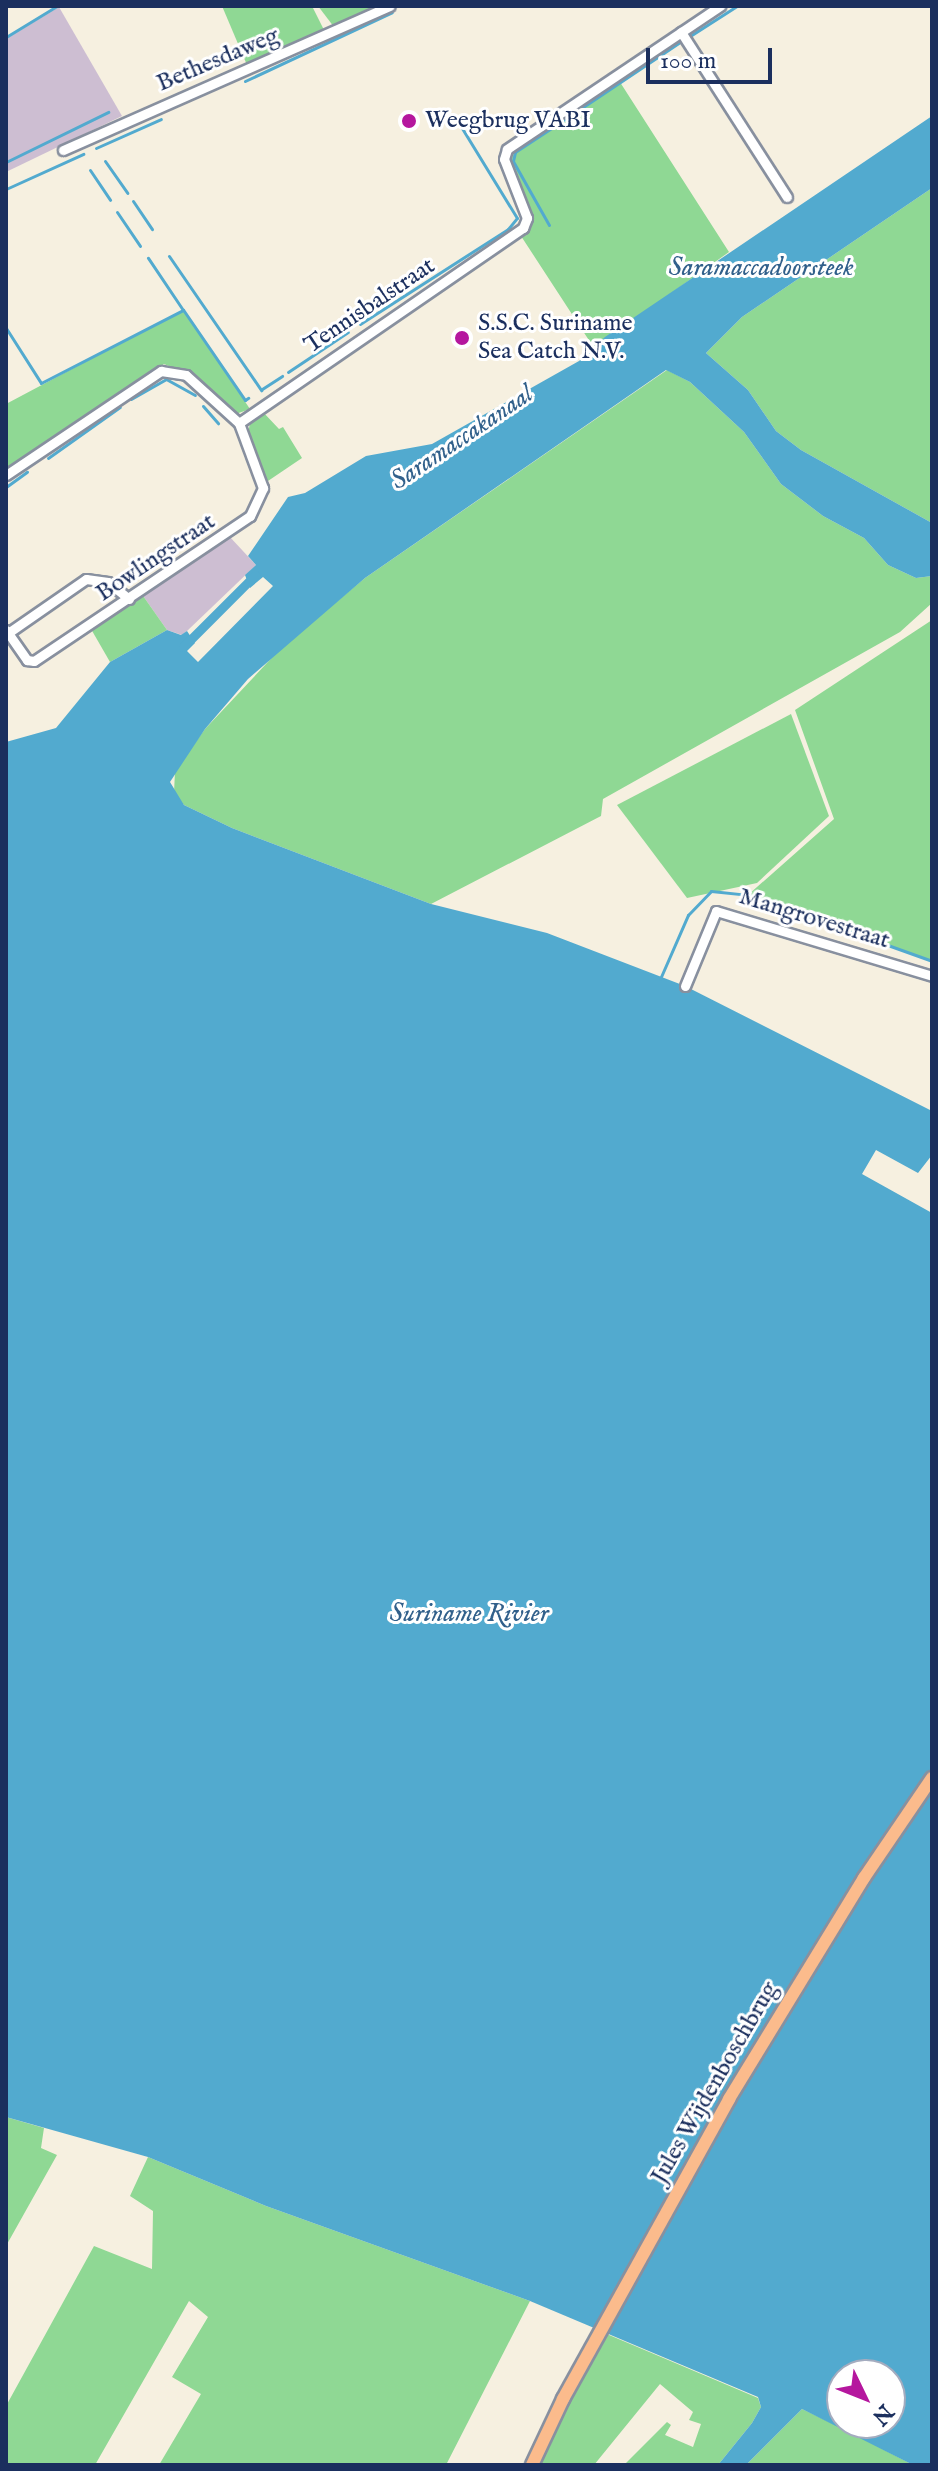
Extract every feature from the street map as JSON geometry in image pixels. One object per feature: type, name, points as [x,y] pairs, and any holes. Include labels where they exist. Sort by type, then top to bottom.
[{"type":"main road","name":"Jules Wijdenboschbrug","points":[[532,2465],[729,2099],[864,1878],[932,1778]]},
{"type":"street","name":"Bethesdaweg","points":[[63,150],[390,6]]},
{"type":"street","points":[[720,6],[681,32],[787,197]]},
{"type":"street","name":"Tennisbalstraat","points":[[239,423],[525,225],[504,159],[507,149],[681,32]]},
{"type":"street","points":[[6,475],[161,371],[186,375],[239,423]]},
{"type":"street","name":"Bowlingstraat","points":[[7,631],[27,660],[34,661],[240,525],[258,506],[261,481],[239,423]]},
{"type":"street","points":[[7,631],[86,579],[108,582],[129,599]]},
{"type":"street","name":"Mangrovestraat","points":[[685,986],[716,911],[932,976]]},
{"type":"shaded area","points":[[59,7],[122,116],[6,172],[6,39]]},
{"type":"shaded area","points":[[229,536],[256,565],[182,635],[167,630],[141,593]]},
{"type":"green space","points":[[222,6],[312,6],[324,30],[247,65]]},
{"type":"green space","points":[[318,6],[379,6],[334,27]]},
{"type":"green space","points":[[618,79],[729,252],[594,348],[521,236],[530,214],[510,161],[519,143]]},
{"type":"green space","points":[[932,188],[932,523],[801,450],[776,431],[748,390],[706,353],[742,317]]},
{"type":"green space","points":[[183,310],[250,409],[233,415],[195,377],[164,364],[6,468],[6,404]]},
{"type":"green space","points":[[667,370],[690,382],[744,432],[781,484],[823,516],[864,538],[888,565],[916,578],[932,576],[932,603],[900,632],[603,799],[601,816],[431,904],[232,828],[184,805],[174,793],[175,771],[205,729],[281,648],[365,578]]},
{"type":"green space","points":[[262,411],[279,429],[283,427],[302,458],[265,483],[248,435],[250,422]]},
{"type":"green space","points":[[141,593],[167,630],[110,662],[91,629]]},
{"type":"green space","points":[[932,620],[932,961],[748,895],[834,819],[795,710]]},
{"type":"green space","points":[[791,714],[829,816],[757,883],[687,898],[617,805]]},
{"type":"green space","points":[[6,2117],[44,2128],[41,2148],[57,2155],[6,2246]]},
{"type":"green space","points":[[148,2157],[266,2206],[530,2301],[446,2465],[159,2465],[201,2394],[172,2377],[208,2317],[189,2301],[95,2465],[6,2465],[6,2406],[94,2246],[152,2269],[153,2211],[130,2196]]},
{"type":"green space","points":[[602,2332],[758,2398],[761,2407],[752,2423],[718,2465],[624,2465],[667,2422],[671,2425],[665,2435],[693,2447],[701,2424],[689,2420],[693,2412],[660,2384],[594,2465],[537,2465]]},
{"type":"green space","points":[[802,2409],[826,2420],[826,2439],[863,2439],[913,2465],[746,2465]]},
{"type":"water","name":"Suriname Rivier","points":[[932,116],[932,188],[742,317],[706,353],[748,390],[776,431],[801,450],[932,523],[932,576],[916,578],[888,565],[864,538],[823,516],[781,484],[744,432],[690,382],[666,370],[365,578],[248,679],[205,729],[170,782],[184,805],[232,828],[431,904],[547,933],[685,986],[932,1111],[932,2465],[913,2465],[861,2439],[906,2439],[906,2359],[826,2359],[826,2421],[802,2409],[746,2465],[718,2465],[752,2423],[761,2407],[758,2397],[530,2301],[266,2206],[148,2157],[6,2117],[6,742],[56,728],[110,662],[167,630],[181,635],[187,631],[195,643],[187,651],[198,662],[273,586],[263,577],[250,588],[245,575],[256,565],[248,556],[288,497],[305,493],[366,456],[432,444],[579,361],[605,337]]},
{"type":"pier","points":[[876,1150],[918,1173],[932,1155],[932,1213],[862,1174]]},
{"type":"waterway","points":[[6,37],[57,6]]},
{"type":"waterway","points":[[690,36],[737,6]]},
{"type":"waterway","points":[[245,81],[392,12]]},
{"type":"waterway","points":[[574,113],[680,42]]},
{"type":"waterway","points":[[6,162],[108,112]]},
{"type":"waterway","points":[[360,324],[508,229],[517,218],[455,117]]},
{"type":"waterway","points":[[96,148],[161,119]]},
{"type":"waterway","points":[[549,225],[513,161],[515,152],[565,119]]},
{"type":"waterway","points":[[6,189],[83,154]]},
{"type":"waterway","points":[[105,161],[127,193]]},
{"type":"waterway","points":[[90,170],[110,200]]},
{"type":"waterway","points":[[133,201],[152,229]]},
{"type":"waterway","points":[[117,212],[140,246]]},
{"type":"waterway","points":[[169,256],[261,390]]},
{"type":"waterway","points":[[6,328],[41,383],[183,310],[148,258]]},
{"type":"waterway","points":[[184,311],[245,400],[248,398]]},
{"type":"waterway","points":[[288,372],[348,332]]},
{"type":"waterway","points":[[262,389],[282,376]]},
{"type":"waterway","points":[[131,399],[166,379],[195,395]]},
{"type":"waterway","points":[[203,406],[218,423]]},
{"type":"waterway","points":[[48,458],[120,407]]},
{"type":"waterway","points":[[6,487],[27,472]]},
{"type":"waterway","points":[[183,647],[255,575]]},
{"type":"waterway","points":[[660,979],[688,915],[711,891],[748,895],[932,961]]},
{"type":"place","name":"Weegbrug VABI","points":[[409,121]]},
{"type":"place","name":"S.S.C. Suriname Sea Catch N.V.","points":[[462,338]]},
{"type":"water label","name":"Saramaccadoorsteek","points":[[761,268]]},
{"type":"water label","name":"Saramaccakanaal","points":[[462,438]]}]
